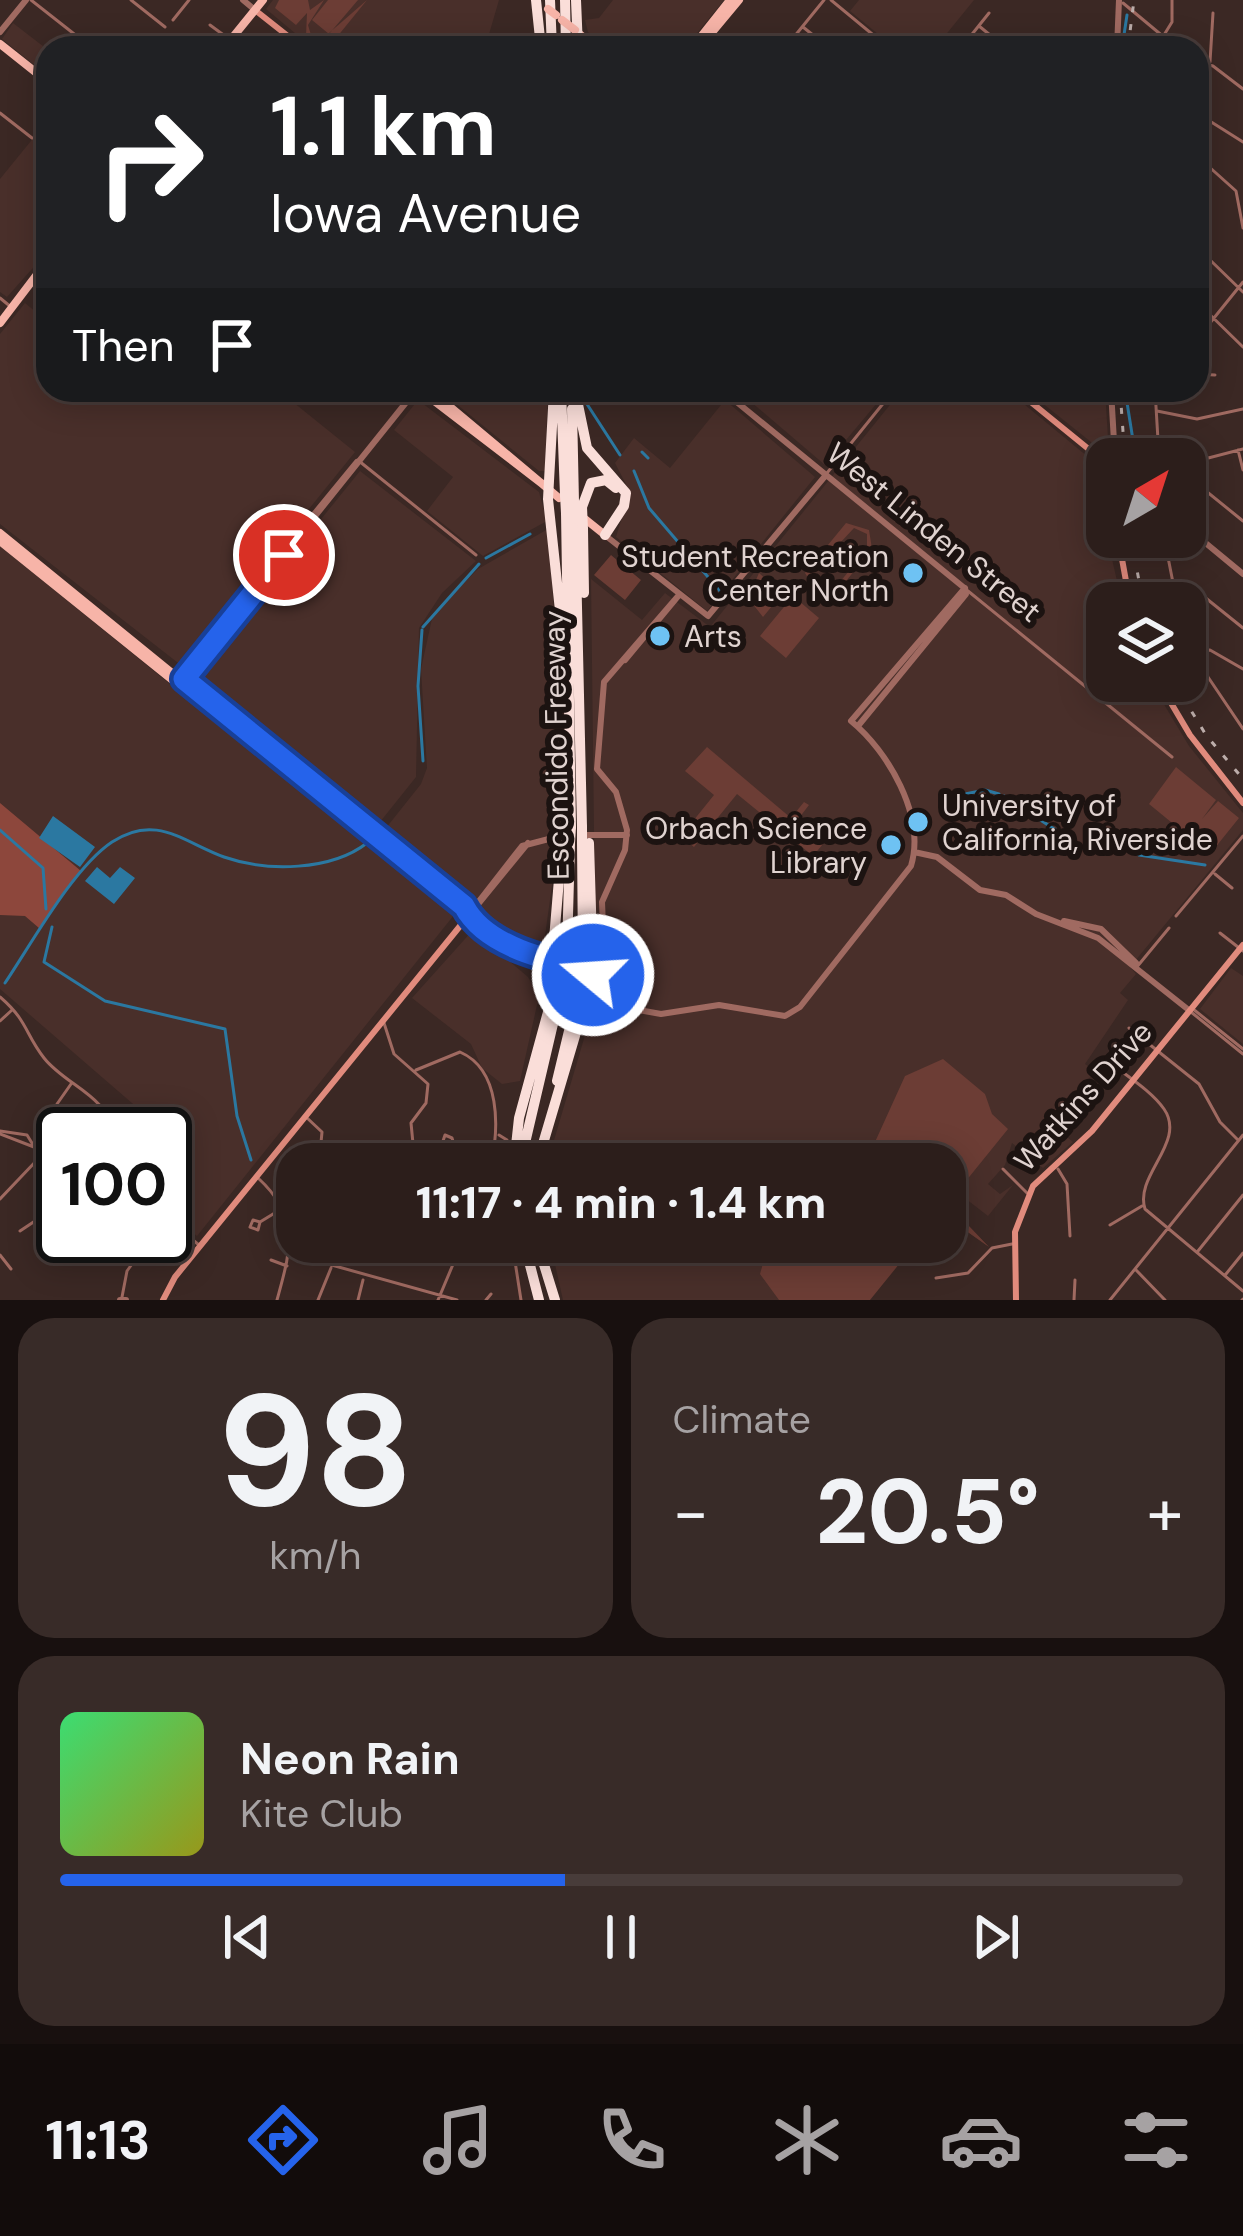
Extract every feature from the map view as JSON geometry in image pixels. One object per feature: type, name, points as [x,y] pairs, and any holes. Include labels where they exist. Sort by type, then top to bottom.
[{"type":"highway","points":[[565,0],[566,36]]},
{"type":"highway","points":[[576,0],[579,36]]},
{"type":"highway","points":[[541,1],[541,36]]},
{"type":"highway","points":[[541,1],[549,36]]},
{"type":"highway","points":[[556,402],[550,468],[571,508],[575,674]]},
{"type":"highway","name":"Escondido Freeway","points":[[558,402],[571,508]]},
{"type":"highway","name":"Escondido Freeway","points":[[540,1143],[581,981],[583,955],[576,843],[583,774],[575,674],[574,402]]},
{"type":"highway","points":[[576,402],[586,448],[626,493],[624,506],[605,535]]},
{"type":"highway","points":[[538,477],[550,468]]},
{"type":"highway","points":[[575,674],[571,508],[591,483],[614,484],[619,500],[605,535]]},
{"type":"highway","name":"Escondido Freeway","points":[[575,674],[569,787],[576,827]]},
{"type":"highway","points":[[541,1143],[594,970],[576,827]]},
{"type":"highway","points":[[516,1143],[544,1034],[551,961],[576,843]]},
{"type":"highway","name":"Escondido Freeway","points":[[519,1143],[564,977],[576,843]]},
{"type":"highway","points":[[529,1263],[539,1300]]},
{"type":"highway","points":[[544,1263],[555,1300]]},
{"type":"main road","points":[[234,36],[263,0]]},
{"type":"main road","points":[[705,36],[735,0]]},
{"type":"main road","points":[[541,1],[575,36]]},
{"type":"main road","points":[[255,10],[288,36]]},
{"type":"main road","points":[[0,48],[36,79]]},
{"type":"main road","points":[[0,48],[36,76]]},
{"type":"main road","points":[[0,323],[36,278]]},
{"type":"main road","points":[[434,402],[605,535]]},
{"type":"main road","points":[[445,402],[571,508]]},
{"type":"main road","points":[[1031,402],[1086,447]]},
{"type":"main road","points":[[0,537],[464,906],[469,916],[521,950],[594,970]]},
{"type":"main road","points":[[1170,702],[1243,803]]},
{"type":"main road","points":[[163,1300],[200,1246],[469,916]]},
{"type":"main road","name":"Watkins Drive","points":[[1016,1300],[1014,1244],[1028,1194],[1092,1131],[1242,949]]},
{"type":"street","points":[[0,32],[28,0],[76,36]]},
{"type":"street","points":[[131,0],[165,27]]},
{"type":"street","points":[[173,20],[189,0]]},
{"type":"street","points":[[243,0],[255,10]]},
{"type":"street","points":[[795,36],[827,0],[874,36]]},
{"type":"street","points":[[1121,2],[1163,36],[1172,22],[1172,0]]},
{"type":"street","points":[[1118,36],[1121,2]]},
{"type":"street","points":[[1213,13],[1210,64],[1243,89]]},
{"type":"street","points":[[971,36],[989,14]]},
{"type":"street","points":[[210,25],[220,36]]},
{"type":"street","points":[[979,26],[991,36]]},
{"type":"street","points":[[803,27],[814,36]]},
{"type":"street","points":[[0,112],[32,138]]},
{"type":"street","points":[[1209,121],[1243,142]]},
{"type":"street","points":[[1209,167],[1236,191],[1243,228]]},
{"type":"street","points":[[1209,259],[1242,287],[1209,324]]},
{"type":"street","points":[[0,298],[12,308]]},
{"type":"street","points":[[1209,312],[1243,347]]},
{"type":"street","points":[[1209,375],[1215,375]]},
{"type":"street","points":[[180,680],[408,402]]},
{"type":"street","name":"West Linden Street","points":[[737,402],[1172,757]]},
{"type":"street","points":[[605,535],[708,616],[884,402]]},
{"type":"street","points":[[1112,402],[1114,438]]},
{"type":"street","points":[[1156,402],[1159,438]]},
{"type":"street","points":[[1157,411],[1197,419],[1243,409]]},
{"type":"street","points":[[1206,459],[1240,450],[1243,470]]},
{"type":"street","points":[[357,461],[476,555]]},
{"type":"street","points":[[1206,490],[1243,521]]},
{"type":"street","points":[[1206,543],[1243,574]]},
{"type":"street","points":[[679,595],[604,682],[597,764],[621,809],[627,835],[602,902],[602,984],[616,1005],[661,1014],[719,1005],[791,1015],[904,879],[914,852],[892,766],[855,723],[964,588]]},
{"type":"street","points":[[1206,598],[1243,628]]},
{"type":"street","points":[[1206,651],[1243,668]]},
{"type":"street","points":[[1206,670],[1243,729]]},
{"type":"street","points":[[1236,720],[1243,714]]},
{"type":"street","points":[[606,835],[622,829],[621,809]]},
{"type":"street","points":[[469,916],[528,843],[550,835],[627,835]]},
{"type":"street","points":[[606,835],[622,844],[616,870]]},
{"type":"street","points":[[1176,916],[1243,836]]},
{"type":"street","points":[[914,852],[937,856],[980,890],[1006,895],[1036,914],[1101,928],[1138,967],[1243,1052]]},
{"type":"street","points":[[1214,873],[1232,888]]},
{"type":"street","points":[[1138,967],[1169,928]]},
{"type":"street","points":[[1220,933],[1242,949]]},
{"type":"street","points":[[0,998],[27,1021],[41,1055],[100,1107]]},
{"type":"street","points":[[0,1021],[13,1008]]},
{"type":"street","points":[[382,1022],[394,1054],[416,1070],[428,1089],[426,1103],[411,1124],[413,1143]]},
{"type":"street","points":[[1110,1300],[1241,1137],[1220,1122],[1204,1090],[1129,1028]]},
{"type":"street","points":[[416,1070],[452,1054],[468,1055],[496,1103],[496,1143]]},
{"type":"street","points":[[1104,1058],[1162,1107],[1170,1124],[1142,1194],[1143,1205],[1243,1291]]},
{"type":"street","points":[[58,1107],[72,1082]]},
{"type":"street","points":[[306,1117],[322,1132],[325,1143]]},
{"type":"street","points":[[0,1133],[28,1135],[36,1150]]},
{"type":"street","points":[[498,1134],[507,1143]]},
{"type":"street","points":[[2,1197],[36,1161]]},
{"type":"street","points":[[1054,1164],[1067,1184],[1070,1236]]},
{"type":"street","points":[[1003,1169],[1028,1194]]},
{"type":"street","points":[[257,1177],[276,1204]]},
{"type":"street","points":[[1197,1252],[1243,1195]]},
{"type":"street","points":[[1110,1225],[1143,1205]]},
{"type":"street","points":[[260,1222],[276,1212]]},
{"type":"street","points":[[20,1231],[36,1220]]},
{"type":"street","points":[[192,1240],[200,1246]]},
{"type":"street","points":[[936,1278],[968,1273],[994,1247],[1014,1244]]},
{"type":"street","points":[[1225,1275],[1243,1253]]},
{"type":"street","points":[[0,1255],[11,1269]]},
{"type":"street","points":[[271,1260],[289,1266]]},
{"type":"street","points":[[123,1300],[133,1263]]},
{"type":"street","points":[[277,1300],[290,1263]]},
{"type":"street","points":[[322,1263],[457,1300]]},
{"type":"street","points":[[438,1297],[456,1263]]},
{"type":"street","points":[[515,1263],[521,1300]]},
{"type":"street","points":[[318,1300],[332,1266]]},
{"type":"street","points":[[1135,1269],[1165,1300]]},
{"type":"street","points":[[358,1300],[364,1278]]},
{"type":"street","points":[[1074,1300],[1075,1280]]},
{"type":"street","points":[[486,1300],[491,1294]]},
{"type":"shaded area","points":[[273,0],[499,0],[488,36],[299,36],[266,9]]},
{"type":"shaded area","points":[[279,0],[308,0],[310,10],[324,0],[308,25],[313,36],[306,36],[307,13],[296,25],[275,8]]},
{"type":"shaded area","points":[[328,0],[358,0],[329,34],[312,20]]},
{"type":"shaded area","points":[[367,0],[338,36],[326,36]]},
{"type":"shaded area","points":[[613,0],[724,0],[695,36],[593,36],[585,20],[599,18]]},
{"type":"shaded area","points":[[859,0],[974,0],[945,36],[880,36],[850,11]]},
{"type":"shaded area","points":[[13,23],[36,41],[36,66],[2,39]]},
{"type":"shaded area","points":[[36,135],[36,264],[7,297],[0,292],[0,179]]},
{"type":"shaded area","points":[[25,303],[36,312],[36,402],[293,402],[355,452],[182,666],[0,524],[0,334]]},
{"type":"shaded area","points":[[421,402],[539,492],[547,521],[483,556],[427,511],[453,477],[394,430]]},
{"type":"shaded area","points":[[454,402],[548,402],[545,471],[539,471]]},
{"type":"shaded area","points":[[727,402],[815,477],[707,611],[616,537],[630,492],[615,463],[634,438],[670,468]]},
{"type":"shaded area","points":[[751,402],[878,402],[825,465]]},
{"type":"shaded area","name":"University of California, Riverside","points":[[892,402],[1022,402],[1086,455],[1086,558],[1112,558],[1117,582],[1086,582],[1086,702],[1163,702],[1189,746],[1243,813],[1243,830],[1130,967],[1136,974],[1120,993],[1128,1000],[1085,1064],[1095,1071],[1052,1125],[1073,1142],[1043,1168],[1012,1143],[1005,1165],[988,1184],[1000,1194],[1013,1185],[988,1216],[966,1199],[966,1143],[553,1143],[596,998],[591,579],[642,620],[665,593],[710,627]]},
{"type":"shaded area","points":[[1041,402],[1106,402],[1108,438],[1086,438]]},
{"type":"shaded area","points":[[360,471],[476,561],[442,593],[419,628],[416,777],[376,827],[195,675]]},
{"type":"shaded area","points":[[846,523],[869,530],[872,549],[838,591],[819,595],[805,573]],"holes":[[[854,528],[867,534],[867,549],[835,588],[819,590],[814,571]]]},
{"type":"shaded area","points":[[548,529],[564,746],[560,828],[544,943],[539,945],[490,919],[382,833],[421,784],[427,768],[421,669],[433,614],[478,569]]},
{"type":"shaded area","points":[[0,546],[454,915],[197,1236],[192,1232],[192,1107],[137,1107],[0,989]]},
{"type":"shaded area","points":[[611,555],[641,580],[625,600],[594,575]]},
{"type":"shaded area","points":[[759,573],[782,594],[763,617],[748,598]]},
{"type":"shaded area","points":[[793,596],[819,618],[786,658],[760,636]]},
{"type":"shaded area","points":[[707,747],[791,818],[804,802],[809,805],[796,822],[823,844],[813,856],[737,794],[694,847],[681,836],[714,795],[685,771]]},
{"type":"shaded area","points":[[1176,767],[1216,800],[1202,819],[1218,801],[1239,818],[1210,854],[1149,804]]},
{"type":"shaded area","points":[[0,803],[81,871],[39,928],[25,916],[0,915]]},
{"type":"shaded area","points":[[473,930],[528,977],[539,996],[520,1081],[502,1084],[482,1068],[471,1044],[412,998]]},
{"type":"shaded area","points":[[1231,968],[1243,976],[1243,1044],[1200,1009]]},
{"type":"shaded area","points":[[943,1059],[985,1094],[992,1114],[1008,1129],[966,1181],[966,1143],[875,1143],[905,1076]]},
{"type":"shaded area","name":"University of California, Riverside","points":[[966,1221],[967,1224],[989,1247],[966,1231]]},
{"type":"shaded area","points":[[966,1221],[967,1224],[989,1247],[966,1231]]},
{"type":"shaded area","points":[[555,1263],[900,1263],[869,1300],[563,1300]]},
{"type":"shaded area","points":[[763,1263],[900,1263],[870,1300],[779,1300],[760,1274]]},
{"type":"water","points":[[53,816],[95,847],[80,867],[39,838]]},
{"type":"water","points":[[97,867],[110,878],[120,867],[135,878],[114,904],[85,881]]},
{"type":"waterway","points":[[1124,36],[1127,15]]},
{"type":"waterway","points":[[586,402],[620,455]]},
{"type":"waterway","points":[[1127,402],[1133,438]]},
{"type":"waterway","points":[[642,452],[648,458]]},
{"type":"waterway","points":[[634,471],[649,508],[720,591]]},
{"type":"waterway","points":[[486,558],[530,534]]},
{"type":"waterway","points":[[423,627],[479,564]]},
{"type":"waterway","points":[[422,630],[418,686],[423,761]]},
{"type":"waterway","points":[[965,794],[985,790],[999,794]]},
{"type":"waterway","points":[[1004,796],[1089,852],[1127,845],[1139,855],[1205,865]]},
{"type":"waterway","points":[[0,830],[43,868],[46,909]]},
{"type":"waterway","points":[[5,983],[83,869],[128,834],[156,830],[224,857],[279,867],[336,859],[367,843]]},
{"type":"waterway","points":[[52,927],[44,962],[105,1001],[225,1029],[237,1116],[251,1160]]},
{"type":"railway","points":[[1130,36],[1134,0]]},
{"type":"railway","points":[[1121,402],[1123,438]]},
{"type":"railway","points":[[1135,558],[1139,582]]},
{"type":"railway","points":[[1186,702],[1243,779]]},
{"type":"place","name":"Student Recreation Center North","points":[[913,573]]},
{"type":"place","name":"Arts","points":[[660,636]]},
{"type":"place","name":"University of California, Riverside","points":[[918,822]]},
{"type":"place","name":"Orbach Science Library","points":[[891,845]]},
{"type":"route","points":[[284,555],[184,679],[492,933],[533,956],[594,970],[593,975]]}]
